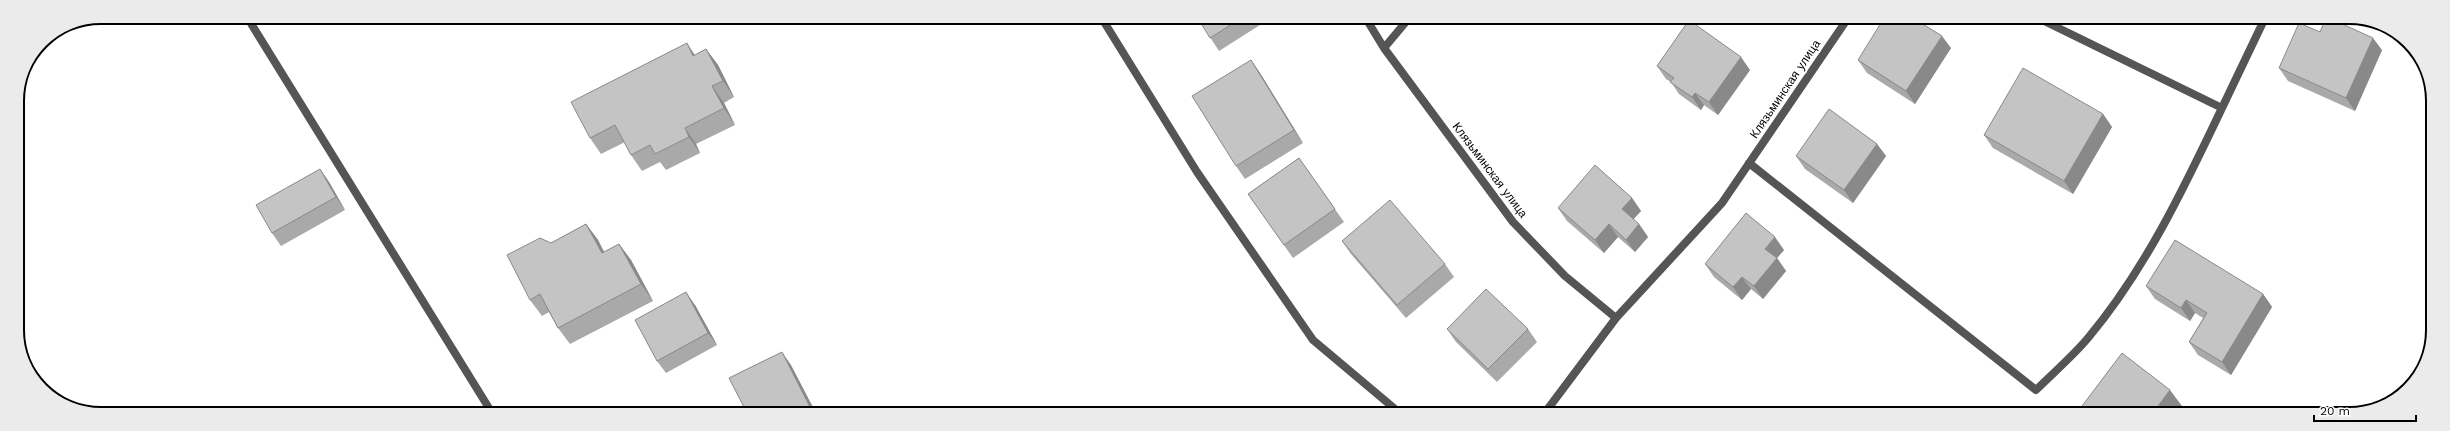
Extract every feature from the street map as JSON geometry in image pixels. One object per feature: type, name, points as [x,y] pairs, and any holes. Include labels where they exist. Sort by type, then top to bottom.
[{"type":"street","points":[[251,24],[488,407]]},
{"type":"street","points":[[1105,24],[1197,172],[1313,340],[1393,407]]},
{"type":"street","name":"Клязьминская улица","points":[[1369,24],[1384,48],[1513,222],[1565,276],[1616,318]]},
{"type":"street","points":[[1384,48],[1404,24]]},
{"type":"street","name":"Клязьминская улица","points":[[1549,407],[1616,318],[1722,204],[1844,24]]},
{"type":"street","points":[[2050,24],[2222,108]]},
{"type":"street","points":[[1749,163],[2036,390],[2088,338],[2135,271],[2178,199],[2261,24]]},
{"type":"building","points":[[1201,24],[1232,24],[1210,38]]},
{"type":"building","points":[[1686,24],[1695,24],[1741,57],[1709,102],[1695,93],[1692,97],[1670,82],[1674,78],[1657,66]]},
{"type":"building","points":[[1880,24],[1923,24],[1942,36],[1906,91],[1858,60]]},
{"type":"building","points":[[2299,24],[2320,32],[2323,24],[2342,24],[2373,38],[2346,98],[2279,68]]},
{"type":"building","points":[[687,43],[693,56],[706,49],[723,81],[712,86],[724,108],[685,128],[689,137],[655,154],[650,145],[631,155],[615,125],[590,138],[571,102]]},
{"type":"building","points":[[1251,60],[1294,130],[1236,166],[1192,96]]},
{"type":"building","points":[[2023,68],[2103,114],[2064,181],[1984,135]]},
{"type":"building","points":[[1829,109],[1877,144],[1844,190],[1796,156]]},
{"type":"building","points":[[1299,158],[1335,209],[1284,245],[1248,194]]},
{"type":"building","points":[[1595,165],[1632,198],[1622,209],[1639,224],[1626,240],[1609,224],[1595,240],[1558,208]]},
{"type":"building","points":[[320,169],[336,197],[272,233],[256,205]]},
{"type":"building","points":[[1390,200],[1445,264],[1397,305],[1342,241]]},
{"type":"building","points":[[1746,213],[1775,237],[1765,249],[1777,258],[1754,286],[1742,277],[1733,287],[1705,264]]},
{"type":"building","points":[[586,224],[602,253],[619,244],[641,284],[558,328],[540,294],[530,300],[507,255],[540,238],[551,243]]},
{"type":"building","points":[[2175,240],[2263,294],[2222,362],[2189,342],[2207,313],[2186,300],[2181,308],[2146,286]]},
{"type":"building","points":[[1486,289],[1528,329],[1488,369],[1447,329]]},
{"type":"building","points":[[686,292],[708,333],[657,361],[635,320]]},
{"type":"building","points":[[782,352],[810,407],[744,407],[729,378]]},
{"type":"building","points":[[2122,353],[2170,390],[2157,407],[2081,407]]}]
